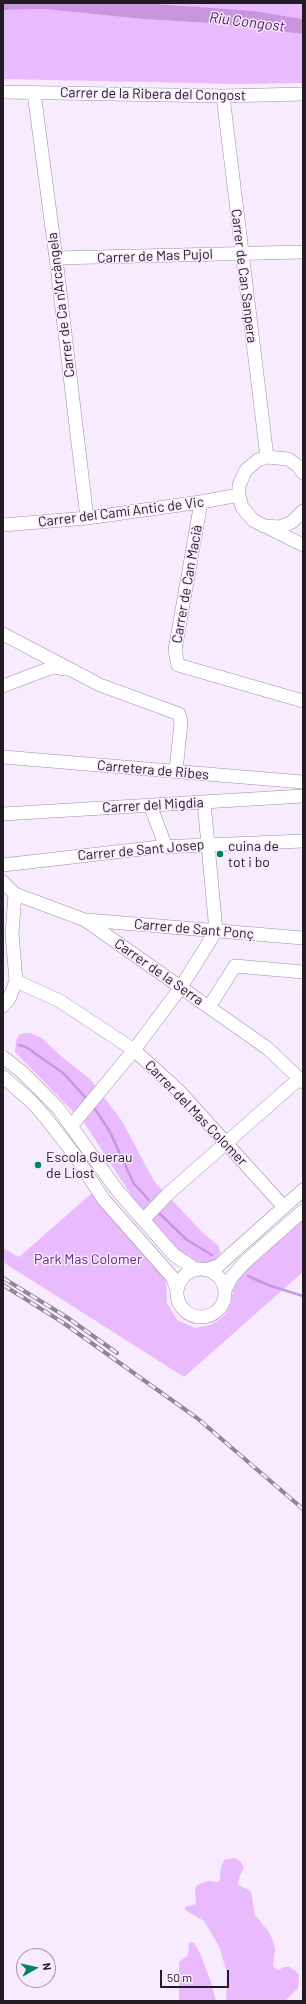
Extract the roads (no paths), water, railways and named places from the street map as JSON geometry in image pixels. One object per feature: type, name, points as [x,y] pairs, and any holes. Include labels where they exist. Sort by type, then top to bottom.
[{"type":"street","name":"Carrer de la Ribera del Congost","points":[[3,92],[223,96],[303,94]]},
{"type":"street","name":"Carrer de Ca n'Arcàngela","points":[[34,93],[56,258],[86,518]]},
{"type":"street","name":"Carrer de Can Sanpera","points":[[223,96],[267,457]]},
{"type":"street","name":"Carrer de Mas Pujol","points":[[56,258],[303,252]]},
{"type":"street","points":[[302,545],[253,520],[242,507],[238,495],[239,485],[246,470],[258,460],[267,457],[288,459],[298,466],[303,474]]},
{"type":"street","name":"Carrer del Camí Antic de Vic","points":[[3,525],[86,518],[202,502],[238,495]]},
{"type":"street","name":"Carrer de Can Macià","points":[[202,502],[175,650],[178,665],[303,701]]},
{"type":"street","points":[[264,526],[280,526],[292,522],[303,511]]},
{"type":"street","points":[[292,522],[295,534],[302,545]]},
{"type":"street","points":[[3,634],[100,685],[180,714],[181,722],[176,771]]},
{"type":"street","points":[[3,686],[54,668],[70,670]]},
{"type":"street","name":"Carretera de Ribes","points":[[3,757],[303,782]]},
{"type":"street","name":"Carrer del Migdia","points":[[3,814],[303,796]]},
{"type":"street","points":[[72,1125],[134,1050],[181,987],[216,931],[204,802]]},
{"type":"street","points":[[150,805],[166,847]]},
{"type":"street","name":"Carrer de Sant Josep","points":[[3,864],[166,847],[303,841]]},
{"type":"street","name":"Carrer de la Serra","points":[[3,882],[15,894],[85,920],[267,1048],[301,1080]]},
{"type":"street","points":[[3,1006],[16,981],[12,934],[15,894]]},
{"type":"street","name":"Carrer de Sant Ponç","points":[[85,920],[303,938]]},
{"type":"street","points":[[209,1007],[235,966],[303,972]]},
{"type":"street","name":"Carrer del Mas Colomer","points":[[16,981],[60,1001],[134,1050],[179,1091],[284,1207]]},
{"type":"street","points":[[3,1057],[44,1093],[72,1125],[116,1190],[174,1255],[201,1270],[218,1276],[225,1290]]},
{"type":"street","points":[[3,1077],[32,1102],[55,1129],[104,1200],[173,1278],[180,1304],[184,1310],[198,1317],[206,1316],[215,1312],[221,1306],[225,1290],[231,1278],[246,1262],[303,1211]]},
{"type":"street","points":[[143,1220],[169,1194],[301,1080]]},
{"type":"street","points":[[177,1292],[183,1278],[189,1272],[218,1266],[303,1190]]},
{"type":"water","name":"Riu Congost","points":[[3,3],[142,3],[254,11],[303,19],[303,34],[208,23],[142,19],[44,9],[3,10]]},
{"type":"waterway","points":[[19,1045],[26,1047],[63,1073],[86,1098]]},
{"type":"waterway","points":[[95,1109],[110,1132],[134,1184],[149,1200]]},
{"type":"waterway","points":[[160,1214],[187,1240],[212,1255]]},
{"type":"waterway","points":[[248,1276],[268,1285],[303,1296]]},
{"type":"railway","points":[[3,1278],[68,1318],[117,1353]]},
{"type":"railway","points":[[3,1285],[62,1322],[197,1418],[303,1509]]},
{"type":"place","name":"cuina de tot i bo","points":[[220,854]]},
{"type":"place","name":"Escola Guerau de Liost","points":[[38,1165]]},
{"type":"park label","name":"Park Mas Colomer","points":[[88,1259]]}]
